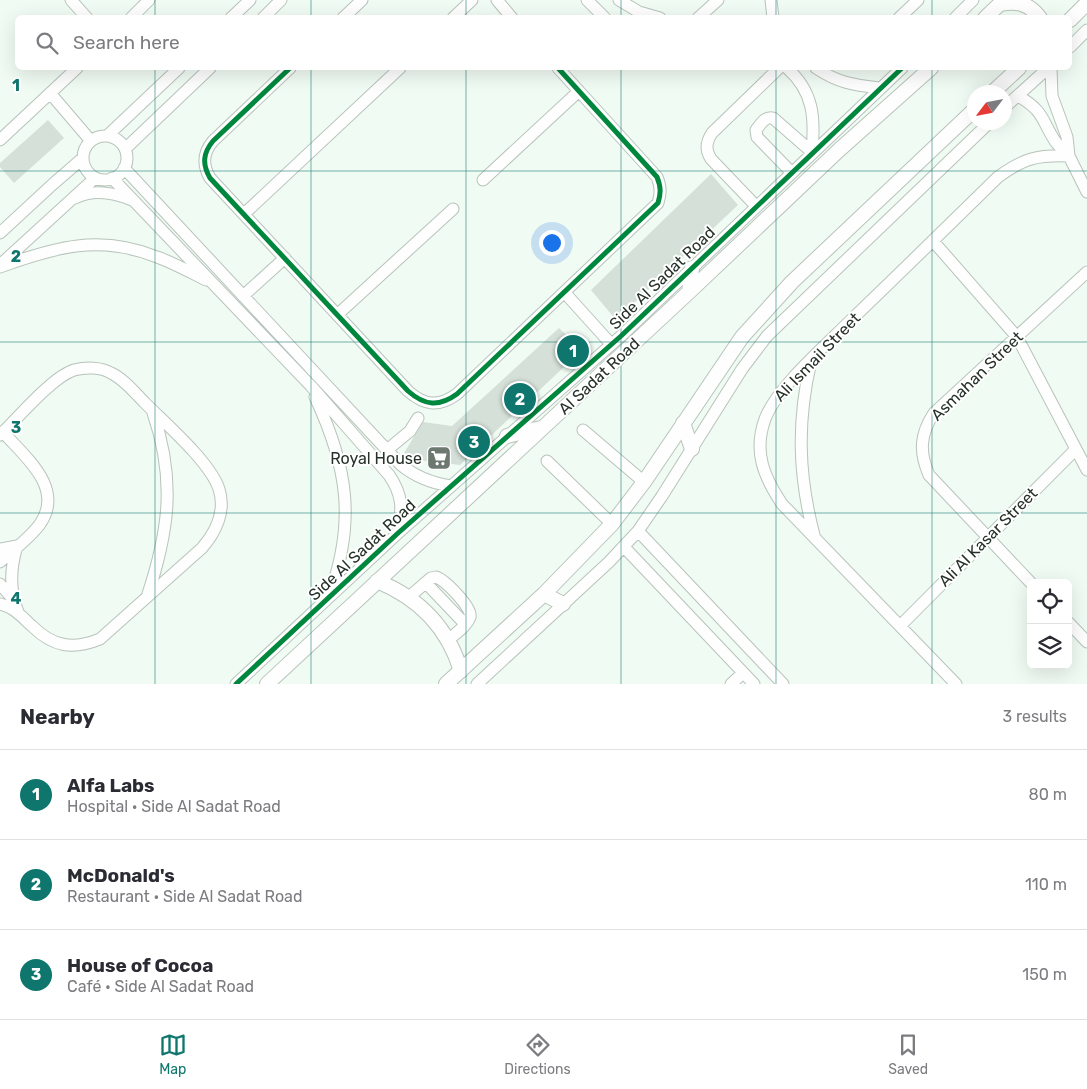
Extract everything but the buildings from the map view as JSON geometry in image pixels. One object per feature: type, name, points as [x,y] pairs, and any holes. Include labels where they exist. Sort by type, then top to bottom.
[{"type":"main road","points":[[988,15],[1002,2],[1024,4],[1035,10],[1038,15]]},
{"type":"main road","points":[[1072,18],[1087,3]]},
{"type":"main road","name":"Al Sadat Road","points":[[267,684],[839,150],[929,70]]},
{"type":"main road","points":[[1001,85],[1017,70]]},
{"type":"main road","points":[[446,684],[544,594],[612,524],[644,482],[682,423],[742,337],[764,312],[792,282],[967,117]]},
{"type":"main road","points":[[689,292],[692,268]]},
{"type":"main road","points":[[682,423],[692,449]]},
{"type":"main road","points":[[507,436],[544,427]]},
{"type":"main road","points":[[377,581],[409,597],[431,616],[448,640],[460,671]]},
{"type":"main road","points":[[544,594],[563,604]]},
{"type":"street","points":[[71,0],[84,15]]},
{"type":"street","points":[[134,15],[149,0]]},
{"type":"street","points":[[234,15],[250,0]]},
{"type":"street","points":[[265,15],[281,0]]},
{"type":"street","points":[[346,15],[362,0]]},
{"type":"street","points":[[456,15],[472,0]]},
{"type":"street","points":[[497,0],[510,15]]},
{"type":"street","points":[[587,0],[603,15]]},
{"type":"street","points":[[618,0],[639,12],[650,15]]},
{"type":"street","points":[[701,15],[718,0]]},
{"type":"street","points":[[770,0],[772,15]]},
{"type":"street","points":[[902,15],[918,0]]},
{"type":"street","points":[[957,15],[973,0]]},
{"type":"street","points":[[1072,45],[1087,30]]},
{"type":"street","points":[[0,140],[75,70]]},
{"type":"street","points":[[107,136],[177,70]]},
{"type":"street","points":[[125,149],[208,70]]},
{"type":"street","points":[[288,70],[213,141],[205,155],[206,171],[210,178],[412,395],[426,402],[438,403],[448,400],[457,394],[658,203],[660,186],[657,177],[560,70]]},
{"type":"street","points":[[244,214],[398,70]]},
{"type":"street","points":[[756,206],[711,159],[708,154],[707,142],[712,133],[776,70]]},
{"type":"street","points":[[789,70],[799,80],[810,100],[814,124],[812,152]]},
{"type":"street","points":[[819,70],[845,83],[880,88]]},
{"type":"street","name":"Side Al Sadat Road","points":[[236,684],[397,534],[611,344],[900,70]]},
{"type":"street","points":[[1012,101],[1048,70]]},
{"type":"street","points":[[1050,70],[1052,96],[1067,137],[1070,156],[1087,192]]},
{"type":"street","points":[[483,180],[579,91]]},
{"type":"street","points":[[50,93],[91,141]]},
{"type":"street","points":[[1018,96],[1037,110],[1056,142],[1070,156]]},
{"type":"street","points":[[792,172],[757,138],[756,130],[765,119],[773,118],[812,152]]},
{"type":"street","points":[[477,684],[624,547],[638,531],[742,370],[767,336],[982,130]]},
{"type":"street","points":[[107,136],[119,142],[125,149],[127,161],[119,174],[104,180],[95,178],[86,170],[83,158],[84,148],[91,141],[98,137],[107,136]]},
{"type":"street","name":"Ali Ismail Street","points":[[956,684],[782,504],[769,484],[763,469],[760,452],[761,436],[772,404],[782,391],[812,359],[998,178],[1012,167],[1028,159],[1045,155],[1070,156]]},
{"type":"street","points":[[0,233],[83,158]]},
{"type":"street","points":[[124,168],[387,450],[410,472],[437,484],[451,486]]},
{"type":"street","points":[[0,266],[69,200],[95,178]]},
{"type":"street","points":[[112,178],[311,386],[390,475],[397,487],[401,502],[397,534]]},
{"type":"street","points":[[69,200],[82,194],[96,193],[109,194],[136,202]]},
{"type":"street","points":[[338,315],[453,209]]},
{"type":"street","points":[[933,241],[1017,337],[1087,470]]},
{"type":"street","points":[[0,266],[50,250],[93,244],[137,250],[157,257],[214,284]]},
{"type":"street","points":[[244,296],[285,258]]},
{"type":"street","name":"Asmahan Street","points":[[1027,579],[928,475],[923,463],[921,450],[922,436],[934,414],[1087,272]]},
{"type":"street","points":[[564,293],[611,344]]},
{"type":"street","points":[[257,330],[266,321]]},
{"type":"street","points":[[812,359],[802,409],[800,443],[803,486],[814,536]]},
{"type":"street","points":[[0,562],[40,525],[46,513],[48,500],[46,486],[39,473],[1,433],[53,383],[63,375],[74,370],[99,368],[111,372],[121,380],[185,443],[213,476],[219,490],[221,504],[216,528],[210,539],[100,639],[72,646],[57,643],[44,637],[18,612],[4,602],[0,584]]},
{"type":"street","points":[[311,386],[340,459],[344,481],[344,537],[336,576],[328,599]]},
{"type":"street","points":[[146,599],[154,576],[165,530],[168,504],[165,456],[160,432],[152,410]]},
{"type":"street","points":[[387,450],[410,431],[418,418]]},
{"type":"street","points":[[583,430],[644,482]]},
{"type":"street","name":"Ali Al Kasar Street","points":[[900,625],[1076,449]]},
{"type":"street","points":[[547,461],[612,524]]},
{"type":"street","points":[[397,487],[408,483],[410,472]]},
{"type":"street","points":[[638,531],[782,684]]},
{"type":"street","points":[[0,549],[17,546]]},
{"type":"street","points":[[4,602],[17,546]]},
{"type":"street","points":[[624,547],[746,676]]},
{"type":"street","points":[[409,597],[426,583],[465,624],[448,640]]},
{"type":"street","points":[[1070,624],[1087,640]]},
{"type":"street","points":[[746,676],[754,654]]},
{"type":"street","points":[[731,684],[764,664]]},
{"type":"cycle path","points":[[288,70],[213,141],[207,150],[205,159],[207,173],[408,391],[420,400],[432,403],[444,401],[457,394],[658,203],[660,190],[657,177],[560,70]]},
{"type":"cycle path","points":[[236,684],[397,534],[621,336],[900,70]]},
{"type":"place","name":"Alfa Labs","points":[[573,351]]},
{"type":"place","name":"McDonald's","points":[[520,399]]},
{"type":"place","name":"House of Cocoa","points":[[474,442]]},
{"type":"place","name":"Royal House","points":[[439,458]]}]
